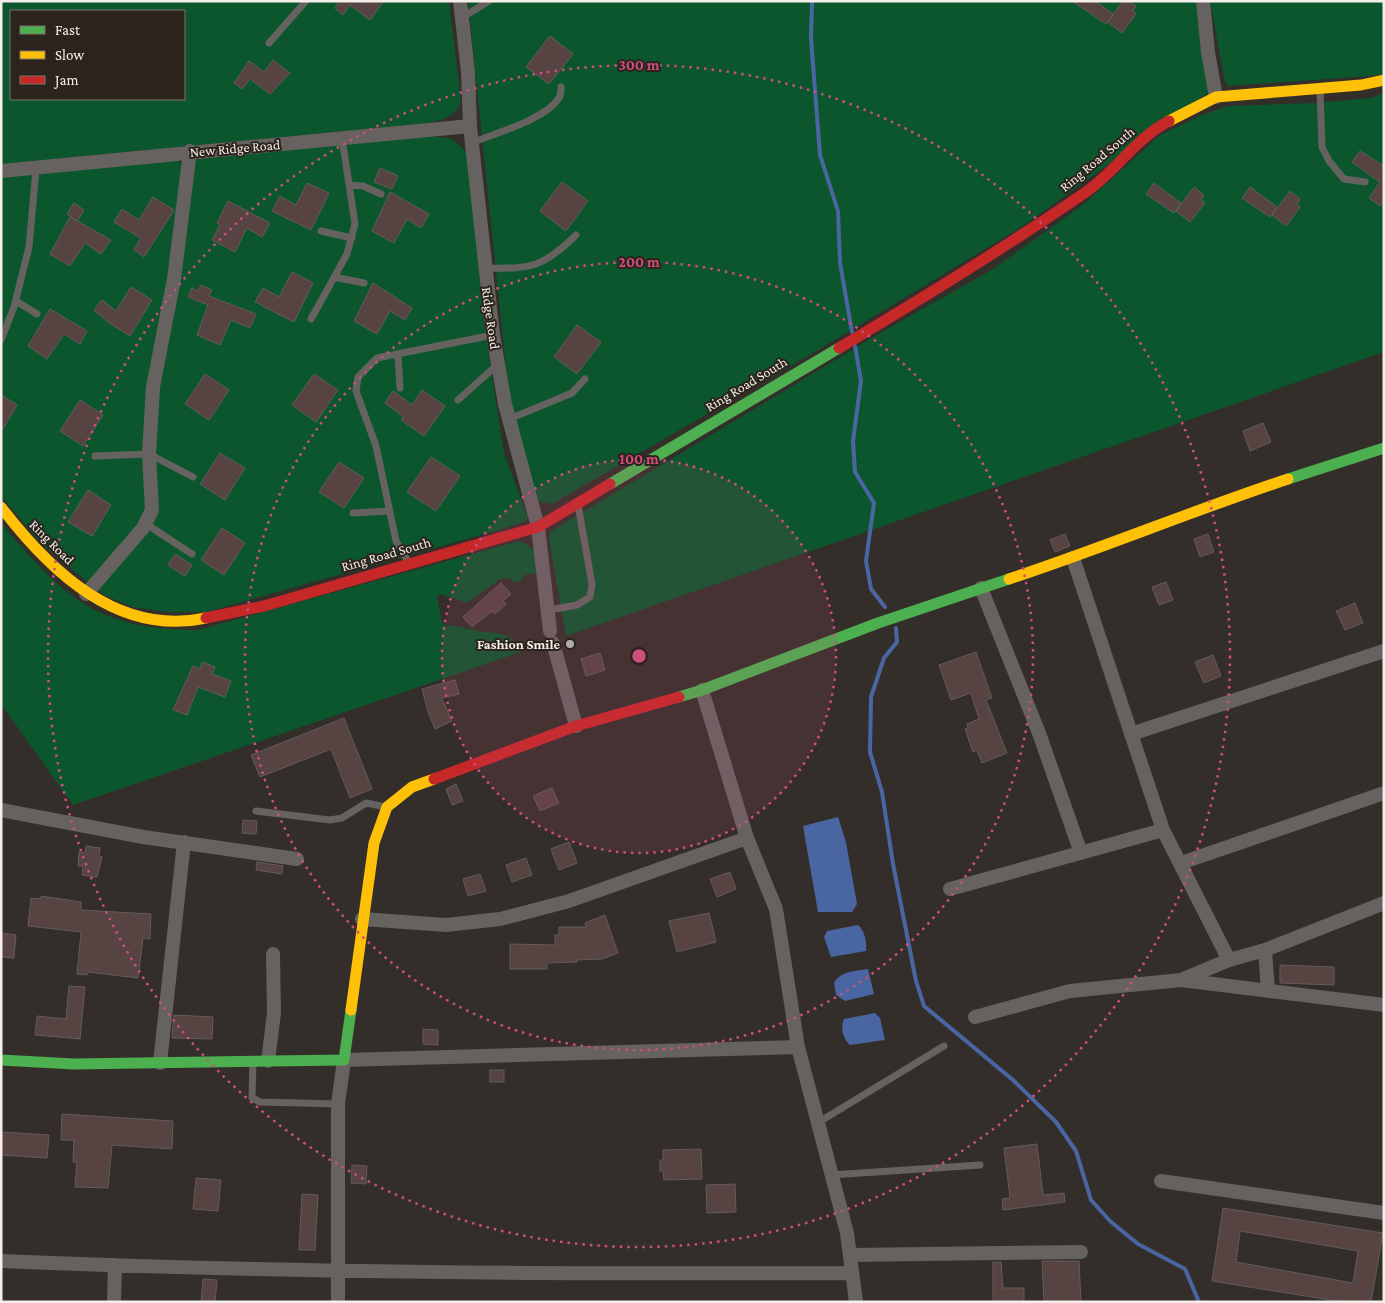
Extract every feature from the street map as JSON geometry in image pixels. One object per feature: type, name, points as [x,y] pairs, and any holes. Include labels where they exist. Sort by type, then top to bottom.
[{"type":"street","name":"Ridge Road","points":[[460,1],[468,72],[471,143],[493,335],[509,419],[538,527],[552,637],[576,726]]},
{"type":"street","points":[[1203,1],[1208,52],[1216,97]]},
{"type":"street","name":"Ring Road South","points":[[86,594],[118,609],[151,620],[202,619],[264,606],[538,527],[918,300],[1088,190],[1155,128],[1216,97],[1361,85],[1384,80]]},
{"type":"street","name":"New Ridge Road","points":[[1,171],[470,126]]},
{"type":"street","points":[[86,594],[150,517],[152,501],[149,454],[153,387],[174,279],[190,152]]},
{"type":"street","points":[[338,1302],[338,1104],[362,919],[374,843],[386,807],[412,787],[576,726],[702,690],[878,623],[1073,558],[1212,504],[1384,448]]},
{"type":"street","name":"Ring Road","points":[[1,507],[27,541],[86,594]]},
{"type":"street","points":[[1073,558],[1163,830],[1229,960]]},
{"type":"street","points":[[980,588],[1039,732],[1081,853]]},
{"type":"street","points":[[1130,734],[1384,651]]},
{"type":"street","points":[[702,690],[747,838],[776,909],[798,1047],[819,1122],[830,1175],[847,1233],[856,1302]]},
{"type":"street","points":[[1181,863],[1384,794]]},
{"type":"street","points":[[1,810],[143,837],[297,859]]},
{"type":"street","points":[[950,889],[1163,830]]},
{"type":"street","points":[[362,919],[446,925],[500,919],[569,901],[747,838]]},
{"type":"street","points":[[160,1063],[184,842]]},
{"type":"street","points":[[1181,980],[1229,960],[1265,950],[1384,903]]},
{"type":"street","points":[[1265,950],[1268,991]]},
{"type":"street","points":[[268,1061],[274,1013],[273,954]]},
{"type":"street","points":[[975,1017],[1070,991],[1181,980],[1384,1005]]},
{"type":"street","points":[[1,1060],[74,1064],[253,1062],[798,1047]]},
{"type":"street","points":[[1161,1180],[1384,1213]]},
{"type":"street","points":[[850,1255],[1081,1252]]},
{"type":"street","points":[[1,1261],[115,1266],[337,1271],[625,1274],[851,1273]]},
{"type":"street","points":[[114,1302],[115,1266]]},
{"type":"lane","points":[[269,43],[306,1]]},
{"type":"lane","points":[[463,17],[489,1]]},
{"type":"lane","points":[[471,143],[538,116],[560,97],[561,87]]},
{"type":"lane","points":[[1320,88],[1322,147],[1328,161],[1344,179],[1365,182]]},
{"type":"lane","points":[[311,319],[347,254],[355,224],[342,138]]},
{"type":"lane","points":[[1,340],[16,301],[29,247],[36,169]]},
{"type":"lane","points":[[350,185],[363,186],[381,194]]},
{"type":"lane","points":[[321,231],[352,238]]},
{"type":"lane","points":[[484,268],[520,269],[546,260],[559,253],[576,235]]},
{"type":"lane","points":[[334,277],[364,283]]},
{"type":"lane","points":[[16,301],[37,314]]},
{"type":"lane","points":[[409,563],[396,541],[376,446],[356,391],[358,377],[377,358],[493,335]]},
{"type":"lane","points":[[398,354],[400,388]]},
{"type":"lane","points":[[458,400],[498,364]]},
{"type":"lane","points":[[509,419],[572,393],[585,379]]},
{"type":"lane","points":[[95,456],[149,454],[193,477]]},
{"type":"lane","points":[[549,610],[577,605],[590,597],[592,584],[578,503]]},
{"type":"lane","points":[[352,513],[389,511]]},
{"type":"lane","points":[[146,524],[192,554]]},
{"type":"lane","points":[[256,811],[330,820],[342,818],[366,803],[386,807]]},
{"type":"lane","points":[[819,1122],[944,1046]]},
{"type":"lane","points":[[253,1062],[252,1098],[260,1102],[338,1104]]},
{"type":"lane","points":[[830,1175],[980,1166]]},
{"type":"green space","points":[[1,1],[449,1],[461,101],[453,114],[444,119],[429,123],[1,164]]},
{"type":"green space","points":[[468,1],[1197,1],[1209,92],[1023,226],[818,350],[552,504],[540,502],[532,487],[510,406]]},
{"type":"green space","points":[[1210,1],[1384,1],[1384,75],[1229,86],[1225,82]]},
{"type":"green space","points":[[1384,93],[1384,352],[566,636],[549,539],[550,532],[875,336],[993,269],[1084,204],[1160,135],[1202,115],[1228,106],[1315,103],[1371,98]]},
{"type":"green space","points":[[425,135],[452,139],[468,153],[484,323],[504,453],[528,518],[526,521],[206,612],[169,612],[132,607],[102,594],[40,543],[1,496],[1,176],[177,159],[183,167],[199,158]]},
{"type":"green space","points":[[1,523],[44,571],[85,604],[108,616],[133,624],[163,628],[198,630],[519,541],[527,544],[535,552],[536,573],[525,575],[518,583],[507,578],[500,579],[467,603],[441,594],[437,596],[442,622],[446,626],[504,635],[518,645],[521,652],[73,805],[1,704]]},
{"type":"water","points":[[838,817],[846,842],[857,904],[852,912],[818,912],[803,826]]},
{"type":"water","points":[[858,925],[865,937],[866,951],[831,957],[824,937],[827,931]]},
{"type":"water","points":[[868,969],[874,994],[845,1001],[836,995],[834,983],[840,976],[849,972]]},
{"type":"water","points":[[875,1013],[880,1018],[885,1040],[850,1045],[843,1033],[844,1019]]},
{"type":"building","points":[[340,1],[384,1],[370,20],[350,5],[343,15],[335,8]]},
{"type":"building","points":[[1072,1],[1095,1],[1113,14],[1106,24]]},
{"type":"building","points":[[1123,1],[1129,1],[1136,6],[1133,11],[1136,14],[1122,33],[1108,22]]},
{"type":"building","points":[[550,36],[573,54],[549,84],[526,67]]},
{"type":"building","points":[[273,60],[290,73],[270,94],[250,79],[242,89],[234,83],[249,61],[264,72]]},
{"type":"building","points":[[1360,151],[1384,166],[1384,200],[1380,206],[1369,198],[1380,182],[1352,162]]},
{"type":"building","points":[[380,168],[398,176],[392,189],[374,182]]},
{"type":"building","points":[[562,182],[588,201],[566,231],[540,211]]},
{"type":"building","points":[[307,183],[329,193],[311,230],[272,211],[280,196],[296,205]]},
{"type":"building","points":[[1154,183],[1181,203],[1174,213],[1146,194]]},
{"type":"building","points":[[1194,187],[1204,195],[1201,200],[1205,203],[1190,222],[1176,211]]},
{"type":"building","points":[[1250,187],[1277,207],[1270,217],[1242,198]]},
{"type":"building","points":[[1290,191],[1300,199],[1297,204],[1300,207],[1286,226],[1272,215]]},
{"type":"building","points":[[390,192],[429,214],[421,228],[407,219],[394,243],[372,231]]},
{"type":"building","points":[[153,197],[174,210],[144,257],[134,250],[141,238],[114,222],[122,209],[139,220]]},
{"type":"building","points":[[228,201],[270,223],[262,237],[247,228],[235,252],[212,240],[220,225],[217,223]]},
{"type":"building","points":[[74,203],[84,210],[77,221],[67,214]]},
{"type":"building","points":[[70,217],[111,240],[101,254],[85,243],[70,266],[50,254]]},
{"type":"building","points":[[292,272],[313,283],[294,322],[255,302],[263,288],[279,297]]},
{"type":"building","points":[[373,283],[412,308],[405,320],[390,311],[377,334],[354,321]]},
{"type":"building","points":[[201,285],[212,290],[209,296],[256,314],[250,328],[231,320],[220,345],[197,335],[208,305],[188,297],[192,288],[198,291]]},
{"type":"building","points":[[131,287],[152,300],[130,336],[109,323],[94,310],[102,300],[116,311]]},
{"type":"building","points":[[50,309],[87,331],[80,344],[64,334],[47,359],[28,346]]},
{"type":"building","points":[[577,325],[601,342],[577,374],[554,357]]},
{"type":"building","points":[[205,374],[229,390],[209,420],[185,404]]},
{"type":"building","points":[[314,374],[338,390],[316,422],[292,405]]},
{"type":"building","points":[[422,390],[445,406],[424,436],[401,420],[404,417],[385,403],[393,391],[412,405]]},
{"type":"building","points":[[1,395],[17,405],[1,432]]},
{"type":"building","points":[[80,400],[103,415],[83,446],[60,431]]},
{"type":"building","points":[[1263,423],[1271,442],[1250,451],[1243,431]]},
{"type":"building","points":[[220,453],[245,468],[225,500],[200,484]]},
{"type":"building","points":[[431,457],[460,476],[436,511],[407,492]]},
{"type":"building","points":[[339,462],[364,478],[344,508],[319,492]]},
{"type":"building","points":[[88,490],[111,505],[92,536],[68,522]]},
{"type":"building","points":[[222,528],[245,543],[224,575],[201,560]]},
{"type":"building","points":[[1065,534],[1070,546],[1055,552],[1050,540]]},
{"type":"building","points":[[1208,534],[1214,552],[1200,557],[1194,539]]},
{"type":"building","points":[[175,554],[192,565],[185,576],[168,565]]},
{"type":"building","points":[[1166,582],[1173,600],[1159,605],[1152,587]]},
{"type":"building","points":[[501,583],[511,594],[503,601],[506,604],[495,614],[492,611],[472,627],[463,617]]},
{"type":"building","points":[[1355,603],[1363,623],[1345,630],[1336,611]]},
{"type":"building","points":[[976,652],[992,698],[986,700],[1007,753],[982,763],[977,750],[973,752],[965,729],[968,728],[967,724],[979,719],[971,693],[951,700],[939,665]]},
{"type":"building","points":[[600,653],[605,670],[586,676],[581,659]]},
{"type":"building","points":[[1213,655],[1221,676],[1204,683],[1195,662]]},
{"type":"building","points":[[202,662],[215,667],[212,674],[231,681],[225,697],[198,687],[187,715],[173,710],[193,666],[200,669]]},
{"type":"building","points":[[455,680],[459,694],[442,698],[452,721],[435,729],[422,689]]},
{"type":"building","points":[[344,718],[372,789],[350,798],[331,749],[260,777],[251,755]]},
{"type":"building","points":[[456,784],[463,801],[452,805],[446,789]]},
{"type":"building","points":[[552,788],[559,803],[540,811],[533,796]]},
{"type":"building","points":[[243,820],[257,821],[256,834],[242,833]]},
{"type":"building","points":[[569,842],[577,863],[559,870],[551,849]]},
{"type":"building","points":[[86,846],[100,848],[99,856],[102,857],[97,877],[82,875],[83,866],[78,866],[79,852],[85,853]]},
{"type":"building","points":[[526,858],[532,875],[512,882],[506,865]]},
{"type":"building","points":[[257,862],[283,866],[282,874],[256,870]]},
{"type":"building","points":[[730,872],[736,889],[717,897],[710,879]]},
{"type":"building","points":[[480,874],[486,891],[468,896],[463,879]]},
{"type":"building","points":[[41,896],[81,902],[81,910],[151,914],[150,939],[143,938],[138,978],[88,972],[87,975],[77,974],[81,932],[28,926],[31,898],[41,899]]},
{"type":"building","points":[[709,913],[716,942],[677,952],[669,921]]},
{"type":"building","points":[[605,915],[618,953],[602,959],[547,963],[547,969],[510,969],[510,944],[555,945],[555,935],[559,935],[559,927],[586,927],[585,923]]},
{"type":"building","points":[[1,933],[16,935],[14,958],[1,957]]},
{"type":"building","points":[[1280,965],[1334,967],[1334,985],[1280,983]]},
{"type":"building","points":[[69,986],[85,987],[80,1039],[35,1035],[37,1016],[66,1019]]},
{"type":"building","points":[[174,1015],[213,1017],[212,1039],[172,1038]]},
{"type":"building","points":[[423,1029],[438,1030],[438,1045],[423,1044]]},
{"type":"building","points":[[490,1070],[504,1070],[504,1082],[490,1082]]},
{"type":"building","points":[[62,1114],[173,1121],[172,1149],[112,1145],[108,1188],[75,1187],[77,1162],[73,1162],[74,1140],[61,1140]]},
{"type":"building","points":[[2,1132],[49,1135],[47,1158],[1,1155]]},
{"type":"building","points":[[1037,1144],[1043,1195],[1064,1193],[1065,1202],[1003,1210],[1002,1199],[1010,1198],[1004,1148]]},
{"type":"building","points":[[701,1149],[702,1179],[664,1180],[663,1171],[660,1171],[660,1160],[663,1160],[663,1150]]},
{"type":"building","points":[[352,1165],[367,1166],[366,1184],[351,1183]]},
{"type":"building","points":[[196,1178],[221,1180],[218,1211],[193,1209]]},
{"type":"building","points":[[735,1184],[736,1212],[707,1213],[706,1185]]},
{"type":"building","points":[[302,1194],[318,1195],[315,1250],[299,1250]]},
{"type":"building","points":[[1223,1208],[1383,1233],[1371,1302],[1343,1302],[1212,1281]],"holes":[[[1240,1231],[1358,1251],[1353,1283],[1236,1262]]]},
{"type":"building","points":[[1042,1261],[1079,1261],[1081,1302],[1044,1302]]},
{"type":"building","points":[[993,1262],[1001,1262],[1003,1288],[1024,1288],[1024,1302],[993,1302]]},
{"type":"building","points":[[203,1279],[217,1280],[215,1302],[201,1302]]},
{"type":"waterway","points":[[812,1],[811,38],[820,155],[838,211],[840,263],[852,332]]},
{"type":"waterway","points":[[855,346],[861,381],[853,441],[855,472],[874,503],[866,561],[871,589],[885,607]]},
{"type":"waterway","points":[[896,628],[897,642],[884,658],[871,697],[870,752],[882,792],[893,864],[916,981],[924,1006],[1013,1080],[1056,1122],[1076,1151],[1091,1200],[1110,1221],[1138,1244],[1185,1269],[1199,1302]]},
{"type":"traffic: fast","points":[[610,484],[839,348]]},
{"type":"traffic: fast","points":[[1288,479],[1384,448]]},
{"type":"traffic: fast","points":[[679,697],[878,623],[1009,579]]},
{"type":"traffic: fast","points":[[1,1060],[74,1064],[344,1060],[351,1010]]},
{"type":"traffic: slow","points":[[1169,121],[1216,97],[1361,85],[1384,80]]},
{"type":"traffic: slow","points":[[1009,579],[1288,479]]},
{"type":"traffic: slow","points":[[1,507],[41,554],[89,594],[115,608],[144,618],[174,621],[206,618]]},
{"type":"traffic: slow","points":[[351,1010],[374,843],[387,807],[412,787],[434,779]]},
{"type":"traffic: jam","points":[[839,348],[964,272],[1086,192],[1097,184],[1146,136],[1169,121]]},
{"type":"traffic: jam","points":[[206,618],[264,606],[538,527],[610,484]]},
{"type":"traffic: jam","points":[[434,779],[576,726],[679,697]]},
{"type":"place","name":"Fashion Smile","points":[[570,644]]}]
